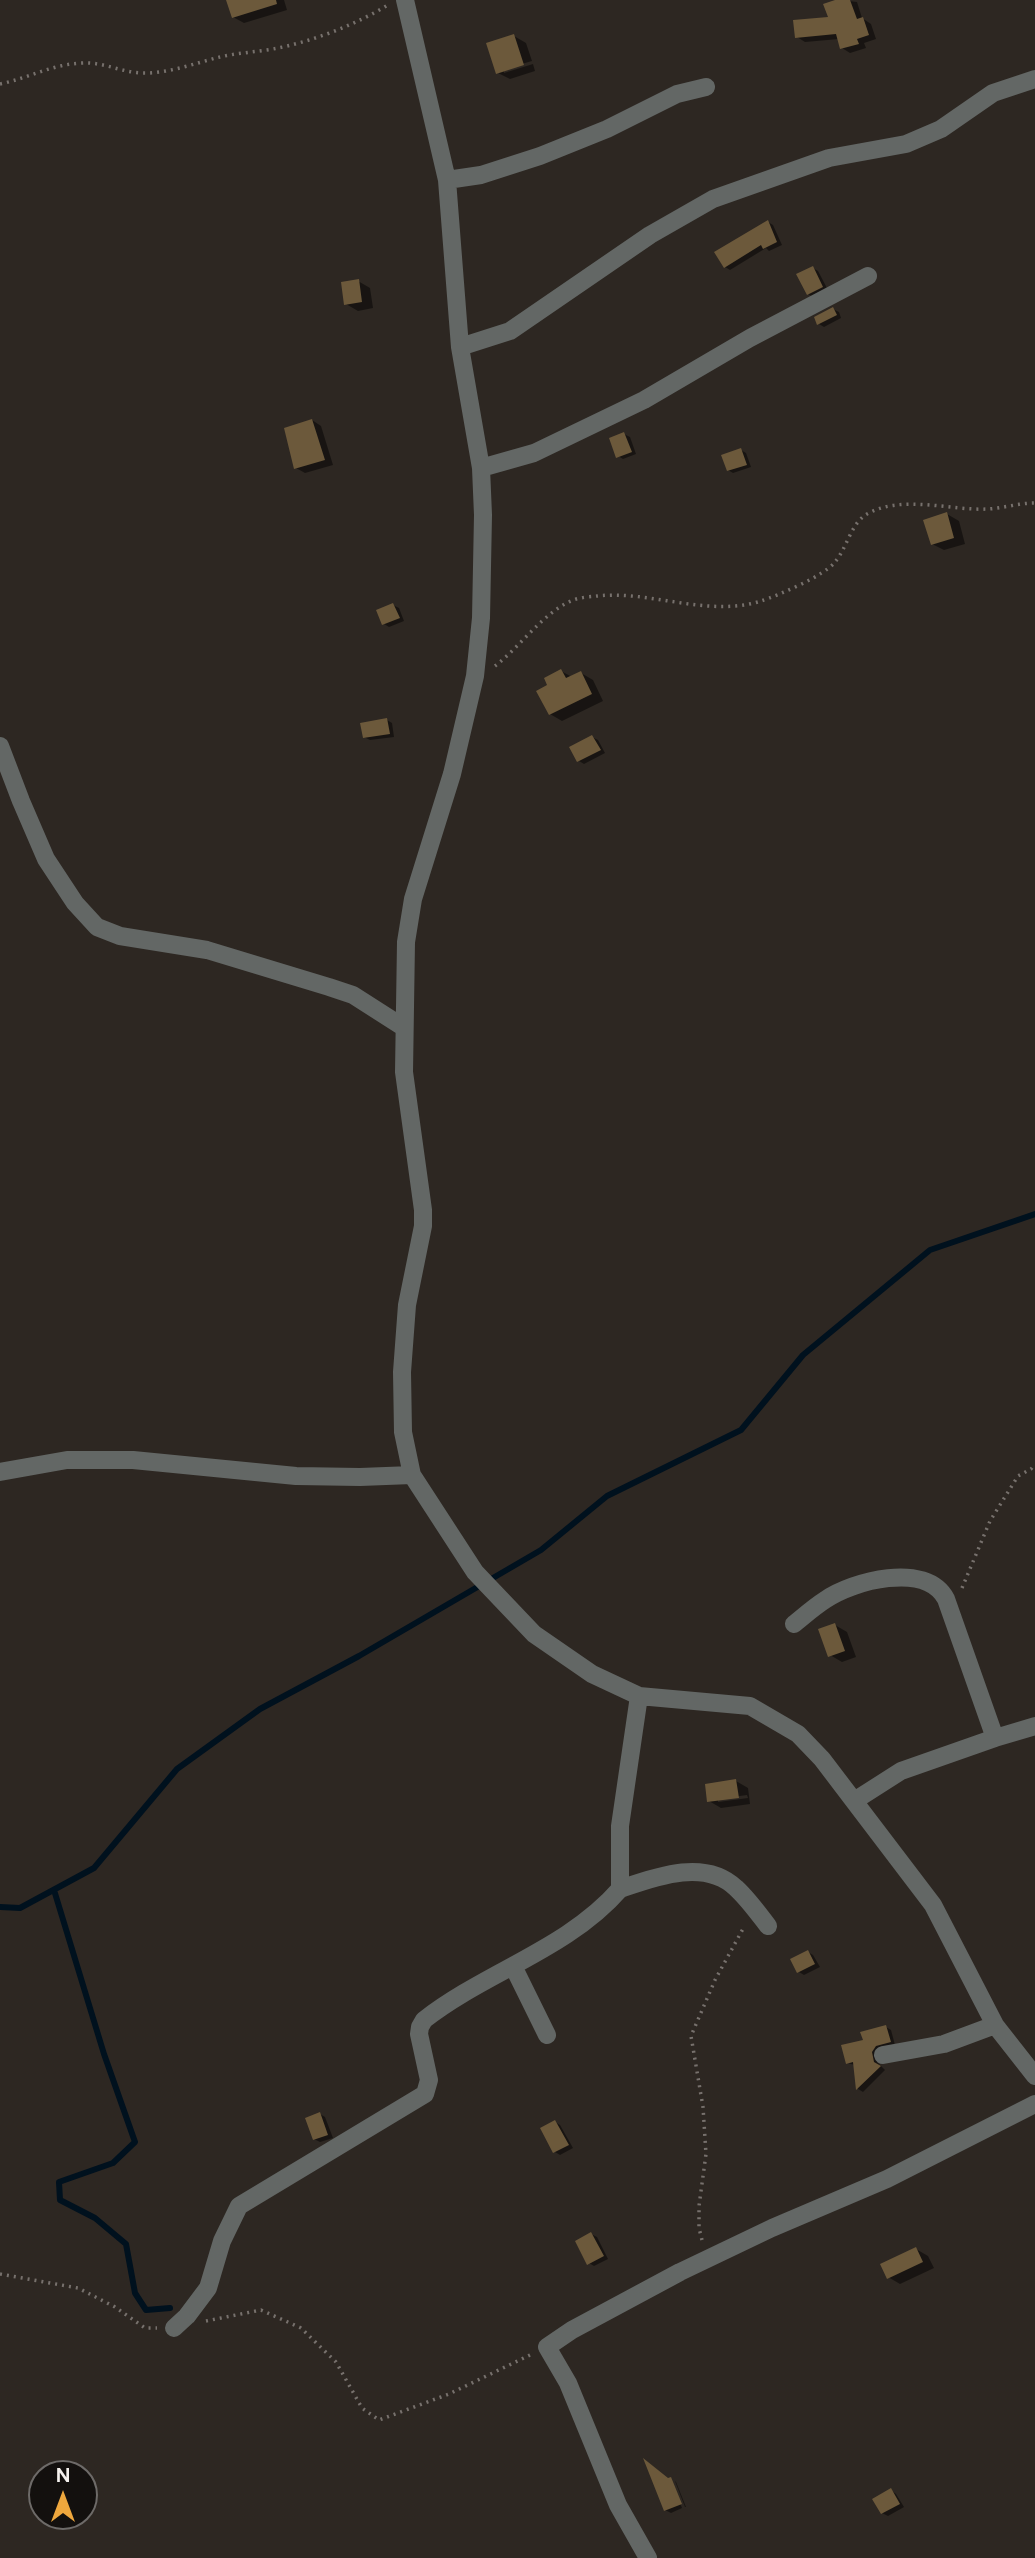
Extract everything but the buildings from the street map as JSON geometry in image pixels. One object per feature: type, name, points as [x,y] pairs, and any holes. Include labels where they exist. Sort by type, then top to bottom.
[{"type":"street","points":[[405,0],[447,180],[460,347],[481,468],[482,575],[475,677],[452,774],[413,899],[406,942],[404,1072],[423,1210],[423,1226],[407,1305],[402,1372],[403,1432],[412,1475],[475,1572],[534,1633],[592,1674],[639,1696],[750,1706],[798,1734],[822,1759],[933,1905],[995,2025],[1035,2076]]},
{"type":"street","points":[[460,347],[510,331],[650,235],[713,199],[829,158],[906,144],[941,129],[993,93],[1035,79]]},
{"type":"street","points":[[447,180],[481,176],[540,156],[607,130],[677,94],[706,87]]},
{"type":"street","points":[[481,468],[534,453],[644,400],[750,338],[867,276]]},
{"type":"street","points":[[0,746],[46,859],[75,903],[97,927],[120,936],[207,950],[329,986],[353,995],[403,1027]]},
{"type":"street","points":[[0,1472],[67,1460],[133,1460],[296,1476],[412,1475]]},
{"type":"street","points":[[794,1624],[825,1599],[846,1589],[880,1579],[909,1577],[926,1581],[942,1591],[946,1599],[995,1738]]},
{"type":"street","points":[[620,1889],[620,1826],[639,1696]]},
{"type":"street","points":[[854,1801],[901,1771],[1035,1727]]},
{"type":"street","points":[[174,2328],[187,2316],[208,2288],[222,2241],[239,2206],[425,2094],[429,2080],[419,2034],[424,2020],[566,1934],[608,1902],[620,1889],[665,1875],[703,1872],[720,1877],[735,1886],[768,1926]]},
{"type":"street","points":[[513,1966],[547,2035]]},
{"type":"street","points":[[883,2055],[944,2044],[995,2025]]},
{"type":"street","points":[[648,2558],[618,2505],[568,2383],[547,2347],[572,2330],[707,2259],[1032,2113]]},
{"type":"path","points":[[0,84],[57,66],[85,63],[143,73],[276,48],[358,22],[397,0]]},
{"type":"path","points":[[475,677],[490,670],[515,651],[555,609],[575,599],[617,594],[689,604],[736,606],[761,601],[817,577],[835,563],[857,523],[872,512],[902,505],[990,509],[1035,503]]},
{"type":"path","points":[[946,1599],[964,1587],[990,1521],[1018,1476],[1035,1464]]},
{"type":"path","points":[[707,2259],[699,2228],[706,2154],[704,2119],[691,2036],[738,1935],[756,1910]]},
{"type":"path","points":[[0,2274],[78,2288],[115,2307],[145,2328],[174,2328],[261,2309],[301,2328],[336,2362],[362,2408],[379,2420],[449,2394],[547,2347]]},
{"type":"waterway","points":[[0,1907],[20,1908],[94,1868],[177,1769],[260,1709],[359,1656],[541,1550],[607,1496],[741,1430],[803,1355],[930,1250],[1035,1214]]},
{"type":"waterway","points":[[54,1890],[104,2054],[135,2142],[113,2163],[59,2182],[60,2200],[95,2218],[126,2244],[135,2293],[146,2310],[170,2308]]}]
